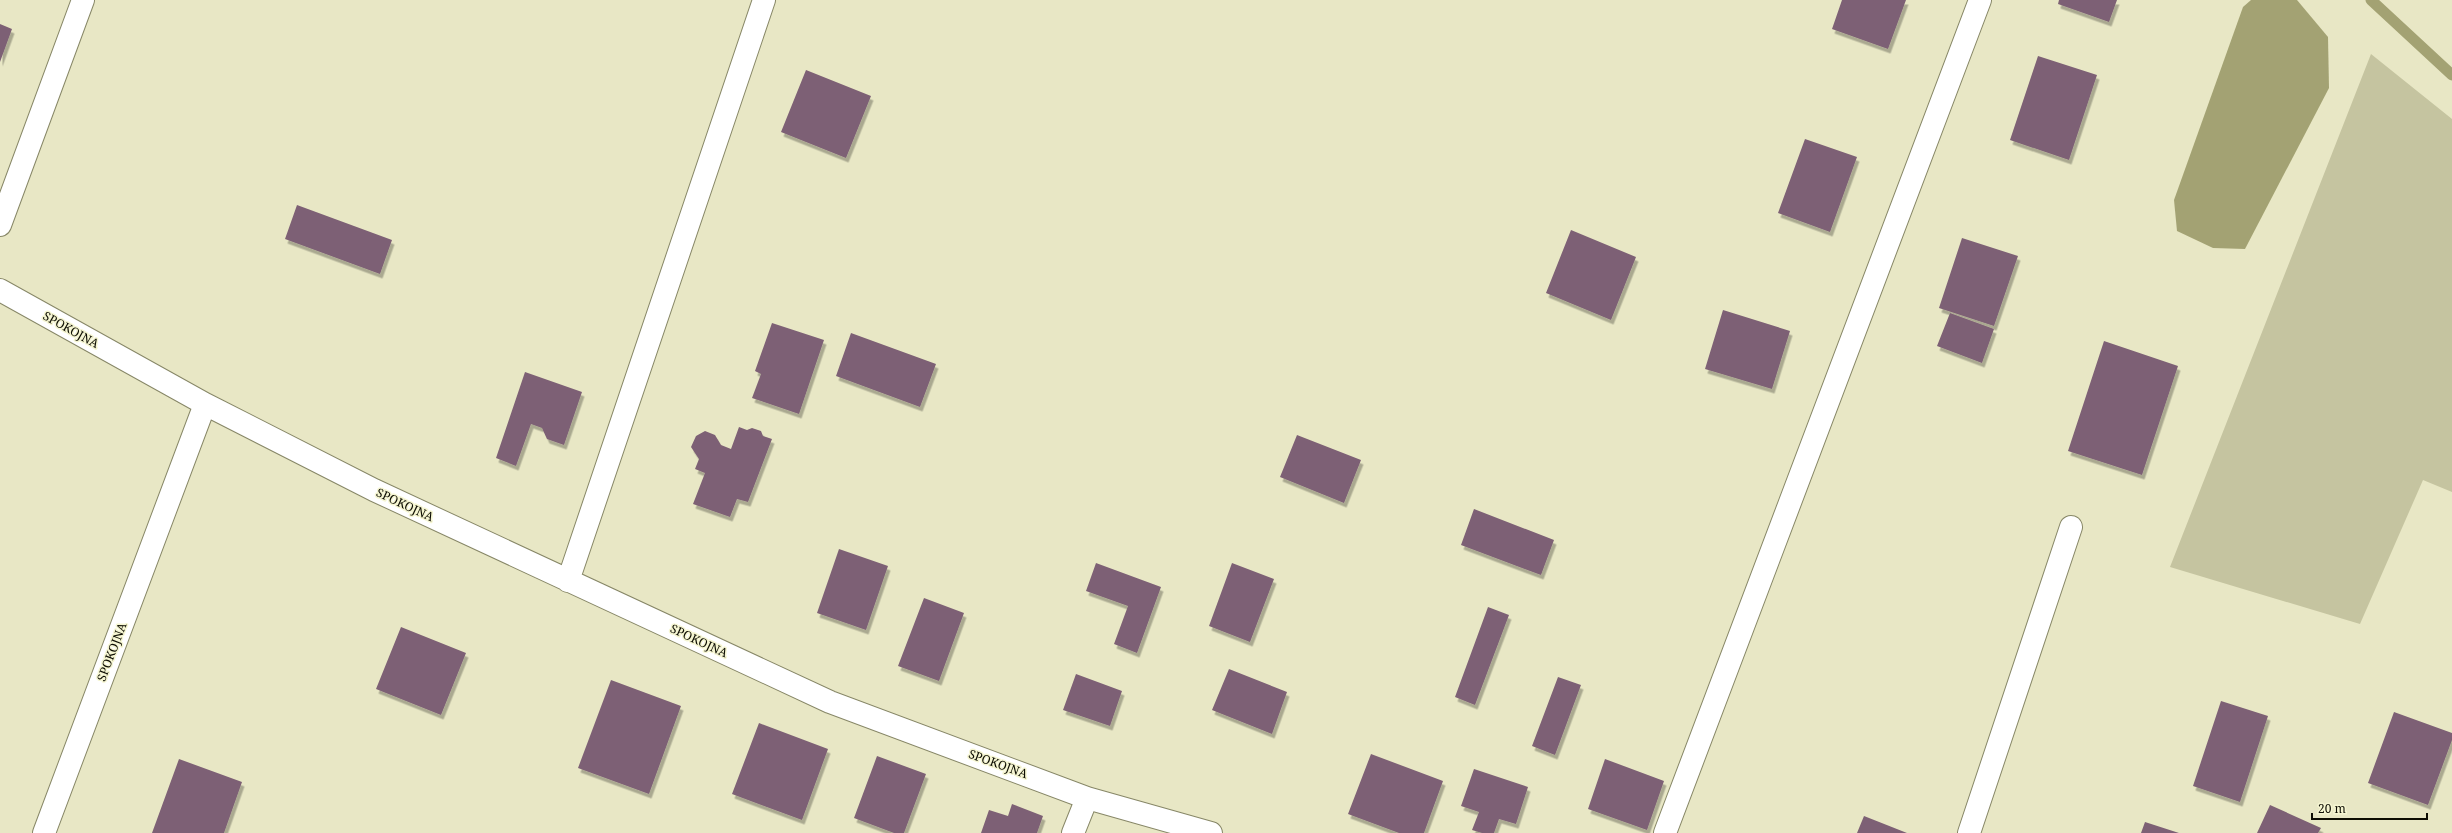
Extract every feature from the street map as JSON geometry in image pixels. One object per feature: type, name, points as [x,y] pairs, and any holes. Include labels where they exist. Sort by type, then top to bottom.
[{"type":"street","points":[[0,225],[83,0]]},
{"type":"street","points":[[568,581],[764,0]]},
{"type":"street","points":[[1665,833],[1980,0]]},
{"type":"street","name":"SPOKOJNA","points":[[0,290],[205,404],[374,490],[830,702],[1087,798],[1211,833]]},
{"type":"street","name":"SPOKOJNA","points":[[44,833],[205,404]]},
{"type":"street","points":[[1970,833],[2071,527]]},
{"type":"street","points":[[1073,833],[1087,798]]},
{"type":"green space","points":[[2371,54],[2452,119],[2452,492],[2423,480],[2360,624],[2170,567]]},
{"type":"shaded area","points":[[2251,0],[2297,0],[2328,37],[2329,88],[2245,249],[2213,248],[2177,231],[2174,200],[2243,7]]},
{"type":"building","points":[[1842,0],[1906,0],[1888,49],[1832,29]]},
{"type":"building","points":[[2059,0],[2117,0],[2109,22],[2058,4]]},
{"type":"building","points":[[0,24],[12,29],[0,62]]},
{"type":"building","points":[[2038,56],[2097,75],[2069,160],[2010,140]]},
{"type":"building","points":[[806,70],[871,96],[846,158],[781,132]]},
{"type":"building","points":[[1805,139],[1857,157],[1830,232],[1778,213]]},
{"type":"building","points":[[297,205],[392,240],[380,274],[285,239]]},
{"type":"building","points":[[1571,230],[1636,257],[1611,320],[1546,293]]},
{"type":"building","points":[[1962,238],[2018,256],[1994,326],[1939,308]]},
{"type":"building","points":[[1723,310],[1790,331],[1772,389],[1705,369]]},
{"type":"building","points":[[1950,313],[1994,329],[1982,363],[1937,346]]},
{"type":"building","points":[[772,323],[824,340],[799,414],[752,398],[761,374],[755,371]]},
{"type":"building","points":[[851,333],[936,364],[920,407],[836,376]]},
{"type":"building","points":[[2104,341],[2178,366],[2142,475],[2068,451]]},
{"type":"building","points":[[525,372],[582,392],[564,445],[547,439],[542,428],[531,424],[516,466],[496,458]]},
{"type":"building","points":[[739,427],[747,430],[752,428],[761,431],[763,436],[772,439],[748,502],[737,499],[730,517],[693,504],[705,473],[695,469],[699,459],[691,447],[696,436],[705,431],[715,435],[721,445],[731,449]]},
{"type":"building","points":[[1297,435],[1361,460],[1344,503],[1280,477]]},
{"type":"building","points":[[1474,509],[1554,540],[1541,575],[1461,545]]},
{"type":"building","points":[[839,549],[888,566],[866,630],[817,613]]},
{"type":"building","points":[[1096,563],[1161,587],[1137,653],[1114,644],[1128,606],[1086,591]]},
{"type":"building","points":[[1232,563],[1274,579],[1250,642],[1209,626]]},
{"type":"building","points":[[924,598],[964,613],[939,681],[898,666]]},
{"type":"building","points":[[1488,607],[1509,615],[1475,705],[1455,697]]},
{"type":"building","points":[[401,627],[466,653],[441,715],[376,689]]},
{"type":"building","points":[[1229,669],[1287,692],[1272,734],[1212,710]]},
{"type":"building","points":[[1076,674],[1122,691],[1110,726],[1063,710]]},
{"type":"building","points":[[1558,677],[1581,685],[1555,755],[1532,746]]},
{"type":"building","points":[[611,680],[681,706],[649,794],[578,768]]},
{"type":"building","points":[[2221,701],[2268,716],[2240,802],[2193,786]]},
{"type":"building","points":[[2394,712],[2452,733],[2452,740],[2428,805],[2368,783]]},
{"type":"building","points":[[759,723],[828,749],[802,820],[732,794]]},
{"type":"building","points":[[1371,754],[1443,781],[1424,833],[1399,833],[1348,814]]},
{"type":"building","points":[[877,756],[926,774],[904,833],[894,833],[854,818]]},
{"type":"building","points":[[179,759],[242,782],[224,833],[152,833]]},
{"type":"building","points":[[1605,759],[1664,781],[1647,830],[1588,809]]},
{"type":"building","points":[[1474,769],[1528,787],[1516,824],[1499,819],[1494,833],[1482,833],[1472,830],[1479,812],[1461,806]]},
{"type":"building","points":[[1012,804],[1043,816],[1037,833],[981,833],[989,810],[1008,816]]},
{"type":"building","points":[[2270,805],[2321,828],[2318,833],[2257,833]]},
{"type":"building","points":[[1864,816],[1907,833],[1857,833]]},
{"type":"building","points":[[2145,822],[2179,833],[2141,833]]},
{"type":"waterway","points":[[2371,0],[2452,75]]}]
